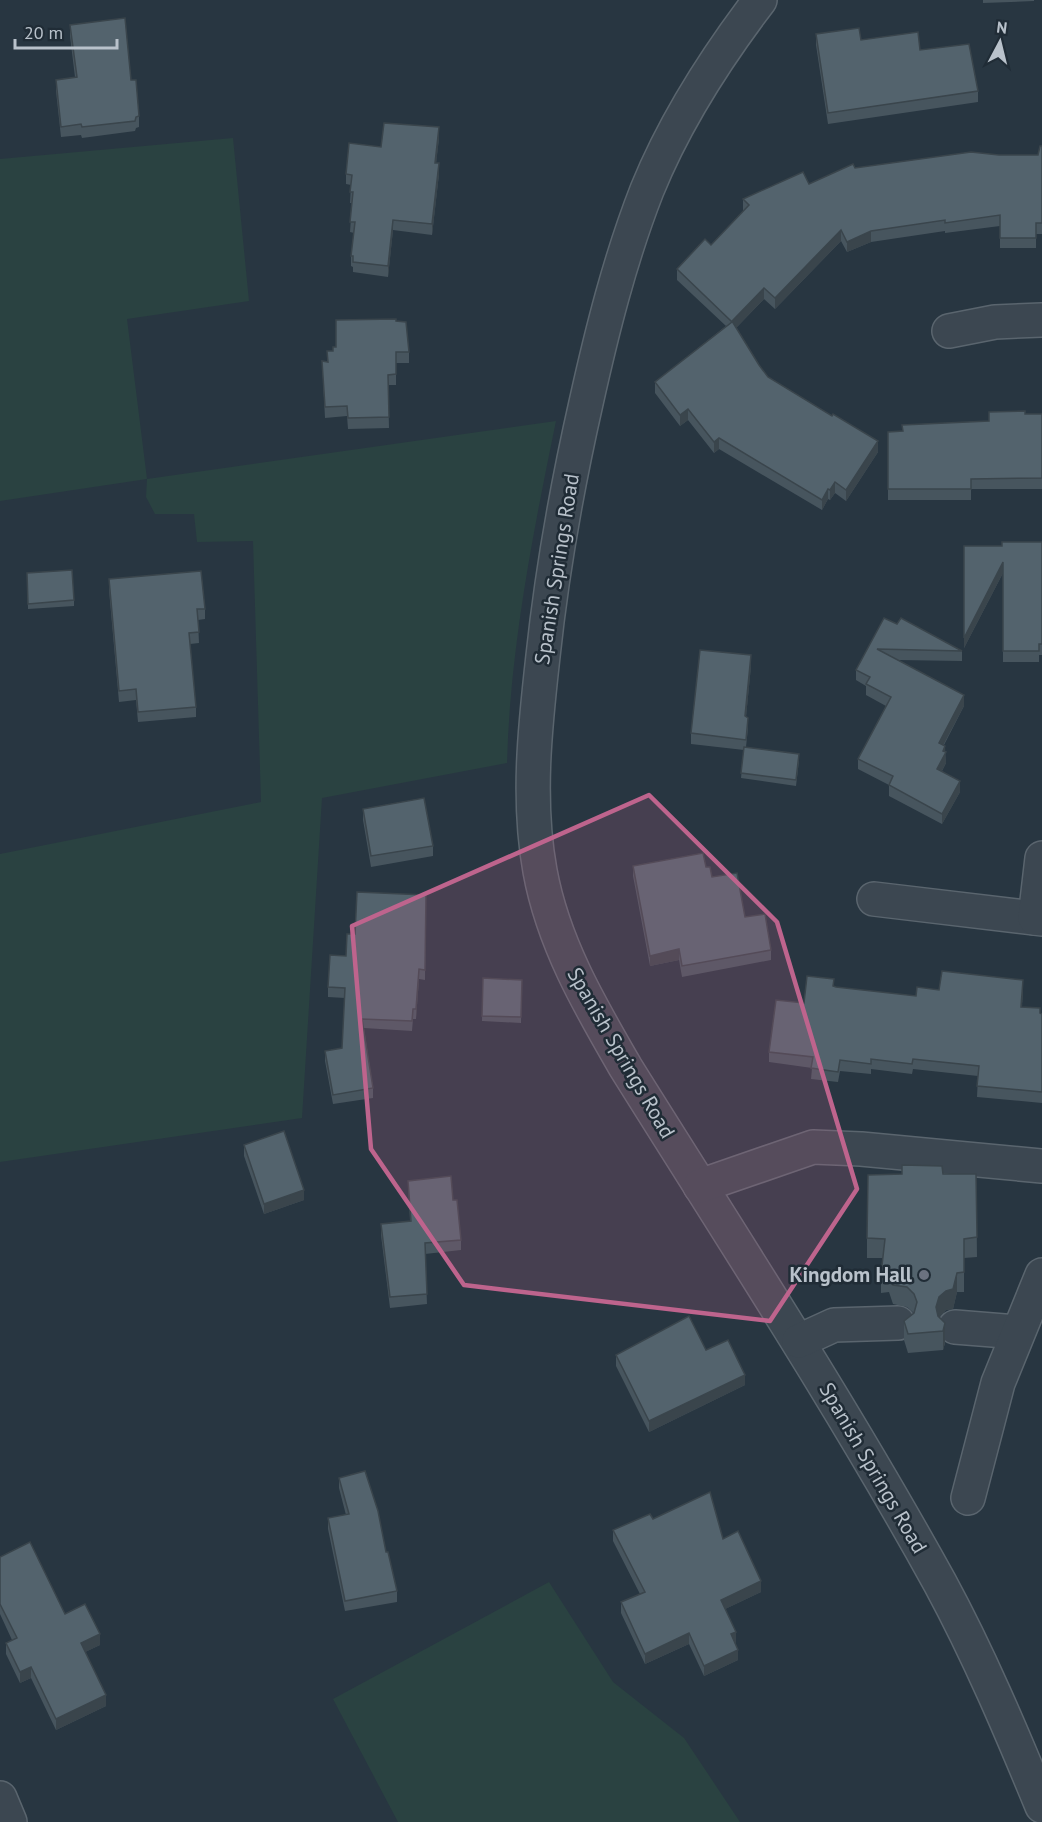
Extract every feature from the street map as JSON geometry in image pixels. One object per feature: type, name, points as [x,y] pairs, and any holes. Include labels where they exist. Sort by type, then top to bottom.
[{"type":"street","name":"Spanish Springs Road","points":[[760,0],[726,47],[678,124],[647,191],[621,266],[598,349],[563,514],[549,603],[535,742],[533,821],[540,872],[561,943],[575,977],[595,1015],[837,1403],[940,1584],[1000,1706],[1042,1806]]},
{"type":"street","points":[[949,331],[995,322],[1042,320]]},
{"type":"street","points":[[874,899],[1038,919],[1042,858]]},
{"type":"street","points":[[700,1186],[813,1147],[861,1149],[1042,1166]]},
{"type":"street","points":[[968,1498],[998,1383],[1042,1275]]},
{"type":"street","points":[[799,1341],[834,1324],[898,1323]]},
{"type":"street","points":[[955,1327],[1018,1332]]},
{"type":"street","points":[[0,1798],[10,1822]]},
{"type":"highlighted area","points":[[649,795],[777,922],[857,1189],[770,1321],[464,1285],[371,1149],[352,926]]},
{"type":"green space","points":[[233,138],[249,301],[127,319],[147,479],[0,501],[0,159]]},
{"type":"green space","points":[[556,421],[524,591],[513,677],[507,763],[322,798],[302,1118],[0,1162],[0,854],[261,802],[253,541],[197,542],[194,514],[155,514],[146,497],[147,479]]},
{"type":"green space","points":[[549,1582],[613,1682],[684,1738],[740,1822],[398,1822],[333,1699]]},
{"type":"building","points":[[125,18],[131,80],[136,80],[139,116],[135,121],[61,127],[56,80],[77,77],[70,25]]},
{"type":"building","points":[[859,28],[861,40],[918,32],[920,50],[969,44],[978,91],[828,113],[816,34]]},
{"type":"building","points":[[384,123],[439,127],[435,163],[439,163],[432,224],[393,220],[388,266],[353,262],[353,256],[351,256],[355,222],[350,222],[352,175],[346,174],[349,143],[381,147]]},
{"type":"building","points":[[1040,146],[1042,146],[1042,223],[1036,223],[1036,238],[1000,238],[1000,215],[945,223],[945,220],[871,231],[847,242],[841,230],[775,298],[764,288],[732,321],[768,377],[878,441],[846,490],[835,482],[822,500],[719,438],[714,442],[688,409],[680,415],[655,382],[732,322],[677,269],[705,239],[711,245],[749,205],[743,199],[803,172],[809,184],[853,164],[855,168],[971,152],[1038,155]]},
{"type":"building","points":[[396,319],[396,321],[406,322],[409,352],[396,352],[396,374],[388,375],[389,417],[348,418],[347,406],[325,407],[322,361],[328,362],[327,351],[333,351],[333,347],[336,347],[336,320]]},
{"type":"building","points":[[1025,411],[1025,414],[1042,414],[1042,478],[971,479],[971,489],[888,489],[888,432],[903,431],[902,425],[989,421],[989,412]]},
{"type":"building","points":[[1002,542],[1042,542],[1042,644],[1039,644],[1039,651],[1003,651],[1003,562],[964,638],[964,546],[1002,546]]},
{"type":"building","points":[[72,570],[74,600],[28,604],[27,573]]},
{"type":"building","points":[[201,571],[205,609],[197,609],[199,632],[189,633],[196,707],[138,712],[136,689],[119,691],[109,579]]},
{"type":"building","points":[[884,618],[897,624],[901,618],[962,651],[877,649],[964,695],[939,743],[945,746],[943,751],[946,752],[937,769],[960,781],[942,814],[889,785],[893,776],[858,759],[891,697],[866,684],[870,677],[856,670]]},
{"type":"building","points":[[700,650],[751,655],[745,716],[748,718],[746,740],[691,733]]},
{"type":"building","points":[[744,747],[799,754],[796,780],[741,773]]},
{"type":"building","points":[[424,798],[433,846],[371,856],[363,809]]},
{"type":"building","points":[[703,853],[706,867],[710,867],[712,877],[737,873],[745,917],[765,914],[771,950],[682,966],[679,949],[650,956],[633,866]]},
{"type":"building","points":[[357,892],[426,895],[425,970],[419,969],[416,1009],[413,1009],[412,1021],[362,1019],[373,1088],[333,1095],[325,1051],[342,1048],[345,988],[328,987],[330,955],[346,956],[347,934],[355,934]]},
{"type":"building","points":[[942,971],[1023,980],[1021,1007],[1040,1008],[1042,1014],[1042,1092],[977,1086],[979,1066],[913,1059],[912,1064],[871,1059],[871,1064],[840,1060],[838,1072],[811,1068],[813,1057],[769,1052],[776,1000],[804,1003],[807,976],[834,979],[833,986],[836,987],[916,996],[917,987],[939,990]]},
{"type":"building","points":[[483,978],[522,980],[521,1017],[482,1016]]},
{"type":"building","points":[[284,1131],[304,1190],[264,1204],[244,1145]]},
{"type":"building","name":"Kingdom Hall","points":[[902,1165],[942,1166],[943,1174],[976,1174],[977,1237],[964,1239],[964,1272],[957,1273],[953,1289],[939,1297],[936,1307],[938,1316],[945,1323],[943,1331],[908,1334],[904,1321],[914,1313],[917,1302],[914,1294],[907,1287],[893,1285],[889,1273],[881,1274],[885,1239],[867,1238],[868,1175],[902,1174]]},
{"type":"building","points":[[451,1176],[453,1200],[457,1200],[461,1240],[425,1243],[427,1294],[390,1297],[381,1224],[411,1221],[408,1181]]},
{"type":"building","points":[[689,1316],[706,1350],[728,1340],[745,1375],[649,1421],[616,1355]]},
{"type":"building","points":[[365,1471],[378,1511],[397,1591],[345,1601],[328,1518],[349,1514],[339,1478]]},
{"type":"building","points":[[710,1492],[723,1539],[738,1531],[761,1581],[721,1600],[736,1632],[731,1634],[738,1650],[704,1666],[689,1633],[645,1654],[621,1602],[645,1592],[613,1530],[650,1514],[653,1519]]},
{"type":"building","points":[[30,1542],[65,1614],[85,1604],[100,1634],[81,1643],[106,1695],[56,1719],[31,1667],[20,1672],[6,1643],[17,1638],[0,1604],[0,1557]]},
{"type":"place","name":"Kingdom Hall","points":[[924,1275]]}]
